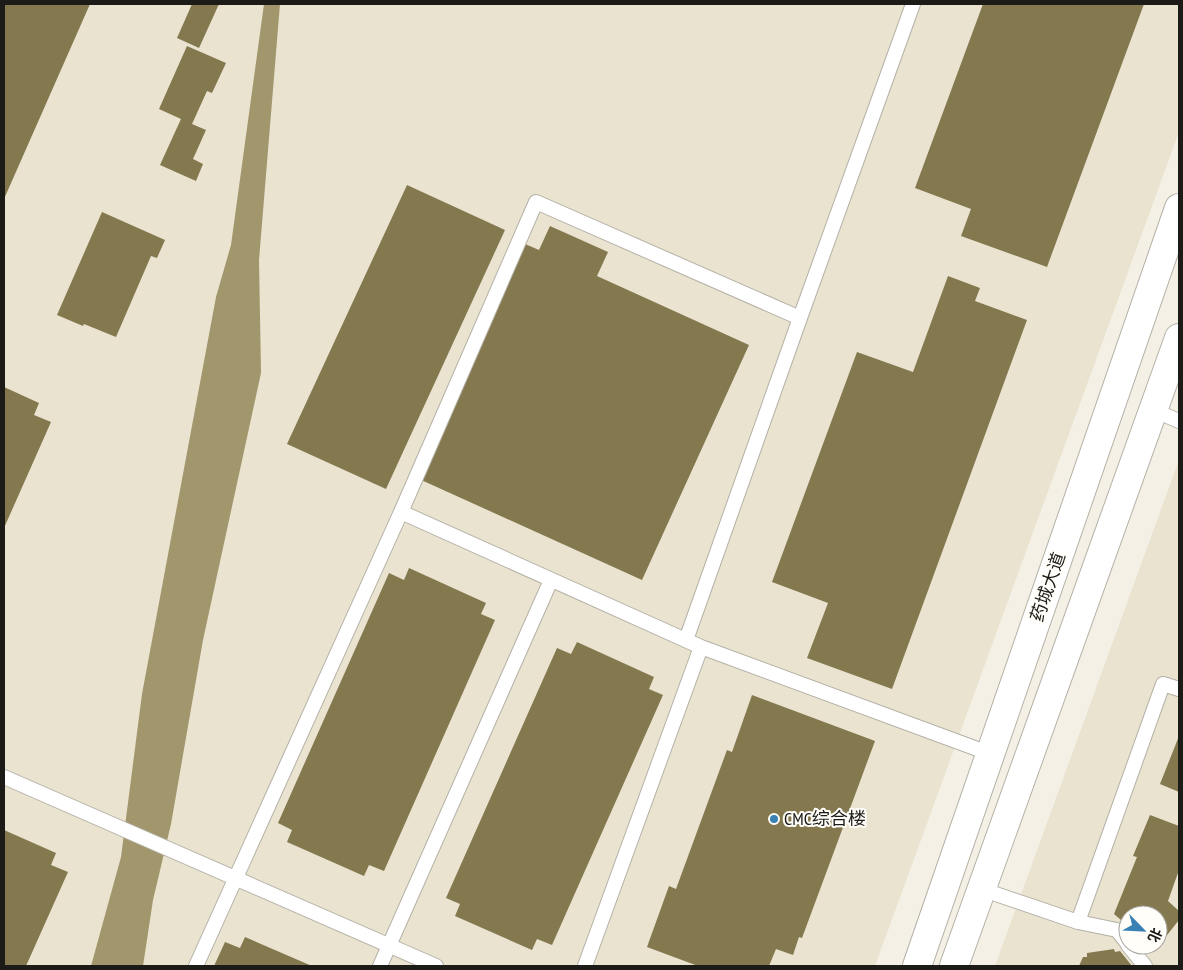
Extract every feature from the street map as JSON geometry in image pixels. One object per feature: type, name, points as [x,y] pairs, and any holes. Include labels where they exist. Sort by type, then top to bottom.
[{"type":"main road","name":"药城大道","points":[[918,966],[1179,208]]},
{"type":"main road","points":[[954,966],[1179,338]]},
{"type":"lane","points":[[686,640],[913,4]]},
{"type":"lane","points":[[196,966],[401,512],[536,202],[800,318]]},
{"type":"lane","points":[[1153,410],[1179,421]]},
{"type":"lane","points":[[401,512],[701,647],[991,754]]},
{"type":"lane","points":[[380,966],[551,580]]},
{"type":"lane","points":[[585,966],[701,647]]},
{"type":"lane","points":[[1078,922],[1163,684],[1179,689]]},
{"type":"lane","points":[[4,777],[436,966]]},
{"type":"lane","points":[[981,889],[1078,922],[1118,931]]},
{"type":"lane","points":[[1136,955],[1145,966]]},
{"type":"shaded area","points":[[4,4],[1179,4],[1179,132],[875,966],[4,966]]},
{"type":"shaded area","points":[[264,4],[280,4],[259,260],[261,373],[203,640],[171,824],[153,900],[143,966],[91,966],[121,857],[142,694],[216,297],[231,245]]},
{"type":"shaded area","points":[[1179,460],[1179,966],[995,966]]},
{"type":"building","points":[[4,4],[90,4],[4,199]]},
{"type":"building","points":[[192,4],[219,4],[199,48],[177,38]]},
{"type":"building","points":[[983,4],[1144,4],[1047,267],[961,236],[971,209],[915,188]]},
{"type":"building","points":[[187,46],[226,63],[212,93],[207,91],[192,124],[206,130],[193,159],[203,164],[196,181],[160,165],[181,119],[159,109]]},
{"type":"building","points":[[407,185],[505,230],[386,489],[287,444]]},
{"type":"building","points":[[102,212],[165,240],[157,258],[151,256],[116,337],[57,315]]},
{"type":"building","points":[[550,226],[608,252],[597,276],[749,345],[642,580],[419,479],[525,244],[539,250]]},
{"type":"building","points":[[948,276],[980,288],[975,301],[1027,320],[892,689],[807,658],[828,603],[772,582],[857,352],[913,372]]},
{"type":"building","points":[[4,387],[39,403],[34,415],[51,422],[4,528]]},
{"type":"building","points":[[409,568],[486,603],[481,614],[495,620],[384,871],[369,865],[364,876],[287,842],[292,830],[278,823],[389,573],[404,580]]},
{"type":"building","points":[[577,642],[654,677],[649,689],[663,695],[552,945],[537,939],[532,950],[455,916],[460,904],[446,898],[557,648],[571,654]]},
{"type":"building","name":"CMC综合楼","points":[[752,695],[875,741],[802,938],[799,937],[793,955],[776,949],[769,966],[698,966],[647,947],[669,886],[676,889],[727,750],[732,752]]},
{"type":"building","points":[[1179,736],[1179,792],[1160,784]]},
{"type":"building","points":[[1150,815],[1179,826],[1179,870],[1168,901],[1179,911],[1179,920],[1168,934],[1168,905],[1118,905],[1118,917],[1114,914],[1137,857],[1133,856]]},
{"type":"building","points":[[4,830],[56,853],[51,865],[68,872],[26,966],[4,966]]},
{"type":"building","points":[[245,937],[312,966],[214,966],[225,942],[240,948]]},
{"type":"building","points":[[1114,949],[1115,952],[1118,951],[1118,955],[1123,955],[1132,966],[1079,966],[1083,957],[1087,957],[1087,953]]},
{"type":"place","name":"CMC综合楼","points":[[774,819]]}]
